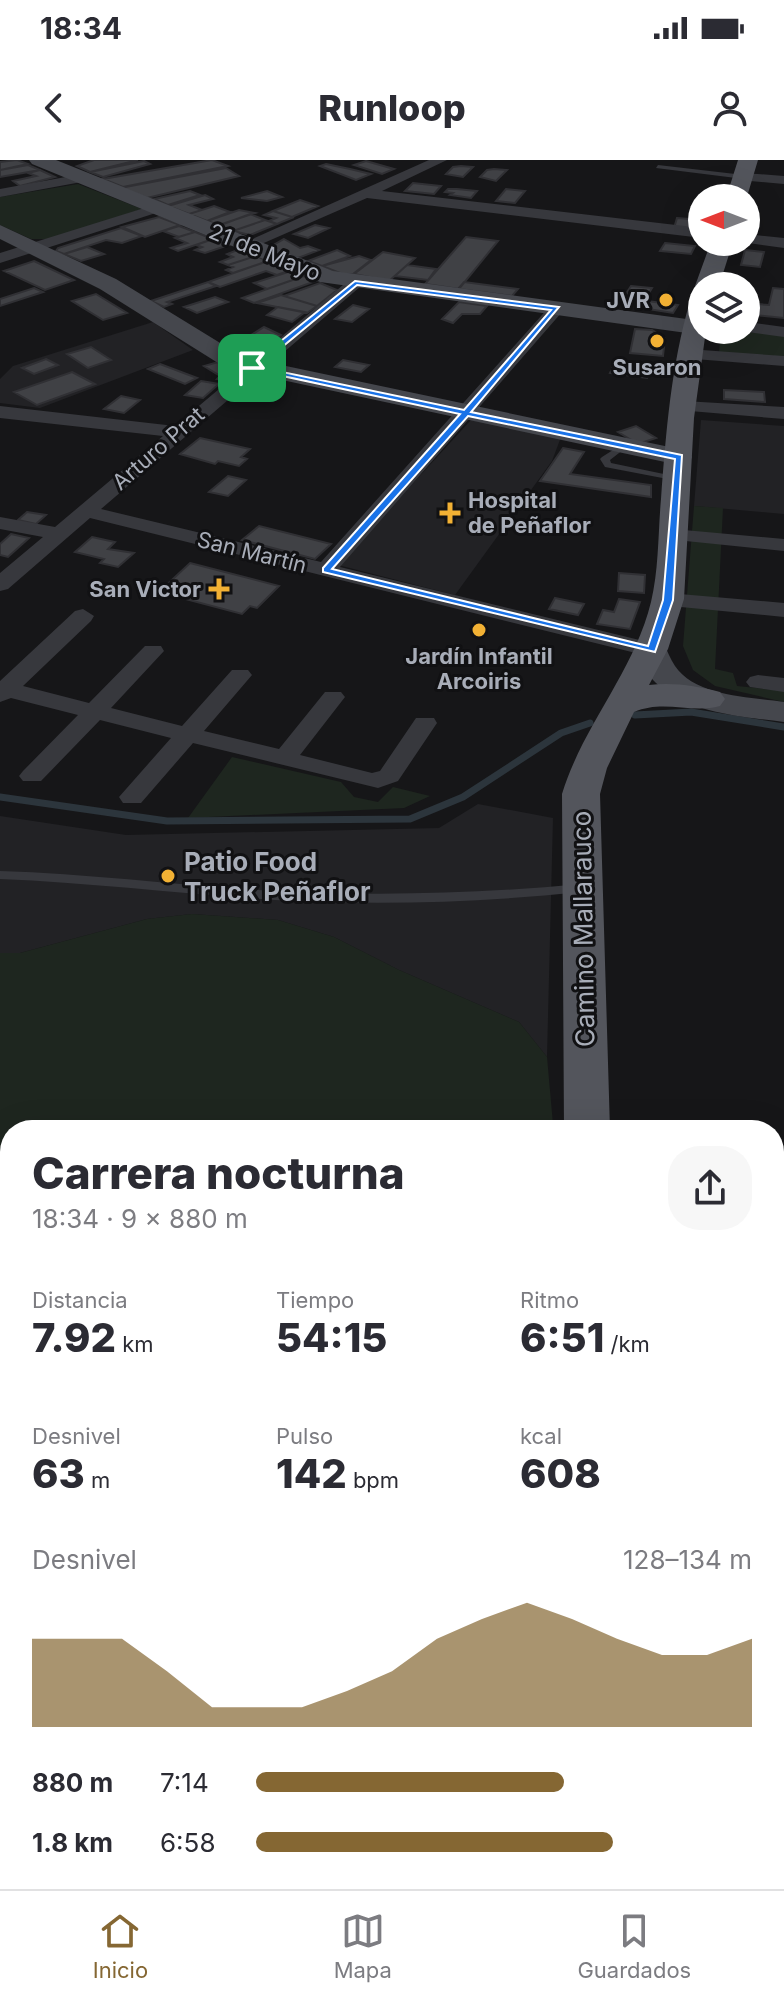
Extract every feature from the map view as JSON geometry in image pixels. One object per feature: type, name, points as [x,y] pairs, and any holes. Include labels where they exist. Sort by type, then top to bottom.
[{"type":"main road","name":"21 de Mayo","points":[[45,162],[79,169],[157,208],[320,275],[355,283],[688,324]]},
{"type":"main road","points":[[0,231],[108,284],[230,360],[252,368],[624,446],[679,467]]},
{"type":"main road","name":"Camino Mallarauco","points":[[587,1120],[581,794],[586,768],[652,650],[668,600],[684,406],[693,344]]},
{"type":"main road","points":[[652,650],[656,665],[670,680],[708,699]]},
{"type":"main road","points":[[619,706],[642,694],[666,693],[784,712]]},
{"type":"street","points":[[247,245],[432,161]]},
{"type":"street","points":[[746,168],[784,180]]},
{"type":"street","points":[[0,193],[79,169]]},
{"type":"street","points":[[364,193],[688,231]]},
{"type":"street","points":[[0,258],[157,208]]},
{"type":"street","points":[[760,240],[784,243]]},
{"type":"street","name":"Arturo Prat","points":[[0,584],[355,283]]},
{"type":"street","points":[[326,570],[556,309]]},
{"type":"street","points":[[760,329],[784,332]]},
{"type":"street","points":[[742,344],[784,361]]},
{"type":"street","points":[[684,406],[784,413]]},
{"type":"street","points":[[0,412],[176,432]]},
{"type":"street","name":"San Martín","points":[[85,511],[652,650]]},
{"type":"street","points":[[0,523],[58,534]]},
{"type":"street","points":[[673,535],[784,545]]},
{"type":"street","points":[[668,600],[784,610]]},
{"type":"street","points":[[2,691],[83,616]]},
{"type":"street","points":[[32,776],[153,651]]},
{"type":"street","points":[[132,797],[240,675]]},
{"type":"street","points":[[758,682],[784,685]]},
{"type":"street","points":[[2,691],[370,779],[389,776],[425,723]]},
{"type":"street","points":[[284,759],[333,697]]},
{"type":"lane","points":[[658,167],[746,168]]},
{"type":"lane","points":[[0,875],[256,894],[392,899],[485,897],[581,888]]},
{"type":"shaded area","points":[[78,184],[142,209],[50,239],[31,239],[0,225],[0,197]]},
{"type":"shaded area","points":[[153,322],[193,350],[40,408],[0,403],[0,379],[13,366]]},
{"type":"shaded area","points":[[760,333],[784,335],[784,359],[719,354],[720,344],[760,344]]},
{"type":"shaded area","name":"Hospital de Peñaflor","points":[[471,420],[561,437],[552,461],[455,595],[338,565]]},
{"type":"shaded area","points":[[701,420],[784,426],[784,514],[694,506]]},
{"type":"shaded area","points":[[694,506],[723,508],[715,669],[733,673],[737,686],[784,691],[784,702],[715,686],[693,670],[683,646]]},
{"type":"shaded area","points":[[232,757],[341,782],[354,797],[378,802],[393,787],[430,796],[404,808],[188,818]]},
{"type":"shaded area","points":[[478,804],[553,818],[547,1057],[519,1022],[399,970],[334,937],[278,920],[192,914],[147,919],[20,953],[0,953],[0,816],[126,835],[439,828]]},
{"type":"shaded area","points":[[192,914],[278,920],[334,937],[399,970],[519,1022],[547,1057],[553,1120],[0,1120],[0,953],[20,953],[147,919]]},
{"type":"building","points":[[17,160],[28,164],[0,170],[0,162]]},
{"type":"building","points":[[94,160],[138,160],[90,172],[77,166]]},
{"type":"building","points":[[212,160],[228,166],[123,187],[103,179]]},
{"type":"building","points":[[144,161],[150,164],[103,177],[90,172]]},
{"type":"building","points":[[366,161],[394,169],[382,174],[354,165]]},
{"type":"building","points":[[326,164],[371,174],[356,180],[320,166]]},
{"type":"building","points":[[28,165],[40,170],[0,177],[0,170]]},
{"type":"building","points":[[453,167],[473,167],[463,177],[446,174]]},
{"type":"building","points":[[226,168],[239,176],[147,198],[120,188]]},
{"type":"building","points":[[40,170],[55,177],[20,186],[13,181],[36,176],[28,173]]},
{"type":"building","points":[[487,170],[507,170],[496,181],[480,177]]},
{"type":"building","points":[[413,183],[441,186],[434,194],[405,191]]},
{"type":"building","points":[[448,189],[477,191],[471,198],[450,195],[453,193],[445,192]]},
{"type":"building","points":[[506,189],[525,191],[515,203],[496,201]]},
{"type":"building","points":[[190,191],[200,195],[168,205],[154,199]]},
{"type":"building","points":[[267,191],[282,197],[267,201],[241,198]]},
{"type":"building","points":[[205,195],[213,199],[189,205],[202,210],[189,214],[168,206]]},
{"type":"building","points":[[300,200],[318,206],[292,217],[273,211]]},
{"type":"building","points":[[214,206],[230,212],[207,221],[189,214]]},
{"type":"building","points":[[239,210],[255,213],[219,225],[207,221]]},
{"type":"building","points":[[273,211],[294,217],[277,224],[269,221],[276,218],[264,215]]},
{"type":"building","points":[[250,214],[265,220],[233,231],[218,226]]},
{"type":"building","points":[[159,217],[180,225],[145,237],[122,227]]},
{"type":"building","points":[[677,218],[688,219],[688,228],[674,228]]},
{"type":"building","points":[[265,220],[277,224],[250,235],[233,231]]},
{"type":"building","points":[[315,225],[329,228],[308,238],[294,234]]},
{"type":"building","points":[[179,226],[195,232],[179,237],[163,231]]},
{"type":"building","points":[[121,228],[142,236],[122,243],[106,240],[64,254],[56,251],[58,248]]},
{"type":"building","points":[[195,232],[213,239],[178,251],[171,248],[187,243],[175,238]]},
{"type":"building","points":[[466,237],[498,241],[459,289],[425,284]]},
{"type":"building","points":[[213,239],[229,245],[205,253],[195,250],[202,247],[196,245]]},
{"type":"building","points":[[284,239],[300,248],[308,246],[319,250],[298,258],[270,247]]},
{"type":"building","points":[[665,243],[688,245],[688,254],[660,251]]},
{"type":"building","points":[[87,247],[104,254],[81,261],[64,254]]},
{"type":"building","points":[[240,249],[256,256],[228,265],[220,262],[233,257],[227,254]]},
{"type":"building","points":[[337,250],[350,256],[322,266],[308,261]]},
{"type":"building","points":[[383,252],[415,258],[389,281],[354,274]]},
{"type":"building","points":[[760,252],[764,252],[760,267],[741,265],[743,256],[760,256]]},
{"type":"building","points":[[256,256],[268,261],[233,273],[226,270],[233,267],[228,265]]},
{"type":"building","points":[[359,256],[371,260],[353,274],[345,275],[322,266]]},
{"type":"building","points":[[34,261],[74,280],[45,290],[4,271]]},
{"type":"building","points":[[268,261],[291,270],[277,275],[266,271],[220,287],[208,282]]},
{"type":"building","points":[[407,265],[436,269],[428,280],[395,276]]},
{"type":"building","points":[[291,271],[304,276],[267,289],[254,283]]},
{"type":"building","points":[[304,276],[316,281],[254,303],[242,298]]},
{"type":"building","points":[[208,282],[216,286],[167,302],[172,304],[164,307],[151,301]]},
{"type":"building","points":[[464,282],[518,289],[512,296],[458,289]]},
{"type":"building","points":[[320,283],[337,290],[317,306],[284,296]]},
{"type":"building","points":[[631,286],[652,288],[645,299],[624,297]]},
{"type":"building","points":[[34,288],[43,292],[0,306],[0,299]]},
{"type":"building","points":[[773,288],[784,289],[784,318],[760,315],[760,304],[769,305]]},
{"type":"building","points":[[96,294],[127,313],[103,320],[72,301]]},
{"type":"building","points":[[281,295],[317,306],[307,313],[257,303]]},
{"type":"building","points":[[215,297],[228,302],[197,313],[184,307]]},
{"type":"building","points":[[647,301],[678,305],[673,313],[642,308]]},
{"type":"building","points":[[459,302],[487,306],[480,314],[462,314],[453,323],[442,319]]},
{"type":"building","points":[[353,305],[369,309],[352,322],[335,319]]},
{"type":"building","points":[[278,307],[305,312],[292,322],[267,315]]},
{"type":"building","points":[[264,327],[281,335],[254,358],[244,358],[229,349]]},
{"type":"building","points":[[635,329],[652,330],[665,338],[663,356],[630,353]]},
{"type":"building","points":[[91,347],[111,360],[88,368],[67,354]]},
{"type":"building","points":[[46,359],[58,365],[34,374],[22,368]]},
{"type":"building","points":[[343,360],[369,365],[361,372],[335,367]]},
{"type":"building","points":[[616,361],[647,366],[644,373],[649,373],[647,378],[610,373]]},
{"type":"building","points":[[218,362],[233,371],[224,380],[217,379],[220,376],[204,366]]},
{"type":"building","points":[[160,364],[197,378],[185,384],[148,369]]},
{"type":"building","points":[[72,372],[95,384],[37,405],[14,392]]},
{"type":"building","points":[[201,381],[219,384],[203,398],[185,395]]},
{"type":"building","points":[[724,390],[764,392],[765,402],[724,399]]},
{"type":"building","points":[[121,396],[140,400],[124,413],[104,409]]},
{"type":"building","points":[[636,426],[656,438],[638,444],[618,432]]},
{"type":"building","points":[[200,438],[250,449],[241,457],[247,459],[239,466],[218,461],[215,464],[180,454]]},
{"type":"building","points":[[563,448],[584,452],[570,474],[651,485],[651,497],[540,481]]},
{"type":"building","points":[[228,476],[246,480],[228,496],[209,492]]},
{"type":"building","points":[[27,512],[46,515],[36,524],[18,520]]},
{"type":"building","points":[[259,526],[331,544],[315,559],[242,540]]},
{"type":"building","points":[[11,534],[29,538],[8,557],[0,555],[0,544]]},
{"type":"building","points":[[92,537],[115,542],[108,549],[134,553],[118,567],[100,563],[104,559],[75,552]]},
{"type":"building","name":"San Victor","points":[[190,563],[279,586],[257,608],[250,606],[242,614],[159,592]]},
{"type":"building","points":[[619,573],[645,575],[644,593],[618,591]]},
{"type":"building","points":[[555,598],[584,604],[578,615],[549,609]]},
{"type":"building","points":[[619,599],[640,602],[630,629],[597,624],[603,610],[614,612]]},
{"type":"waterway","points":[[635,715],[691,712],[784,727]]},
{"type":"waterway","points":[[0,797],[167,821],[410,819],[463,797],[561,733],[590,723]]},
{"type":"place","name":"JVR","points":[[666,300]]},
{"type":"place","name":"Susaron","points":[[657,341]]},
{"type":"place","name":"Hospital de Peñaflor","points":[[450,513]]},
{"type":"place","name":"San Victor","points":[[219,589]]},
{"type":"place","name":"Jardín Infantil Arcoiris","points":[[479,630]]},
{"type":"place","name":"Patio Food Truck Peñaflor","points":[[168,876]]},
{"type":"route","points":[[252,368],[355,283],[556,309],[466,413],[326,570],[652,650],[668,600],[679,457],[466,413],[252,368]]}]
